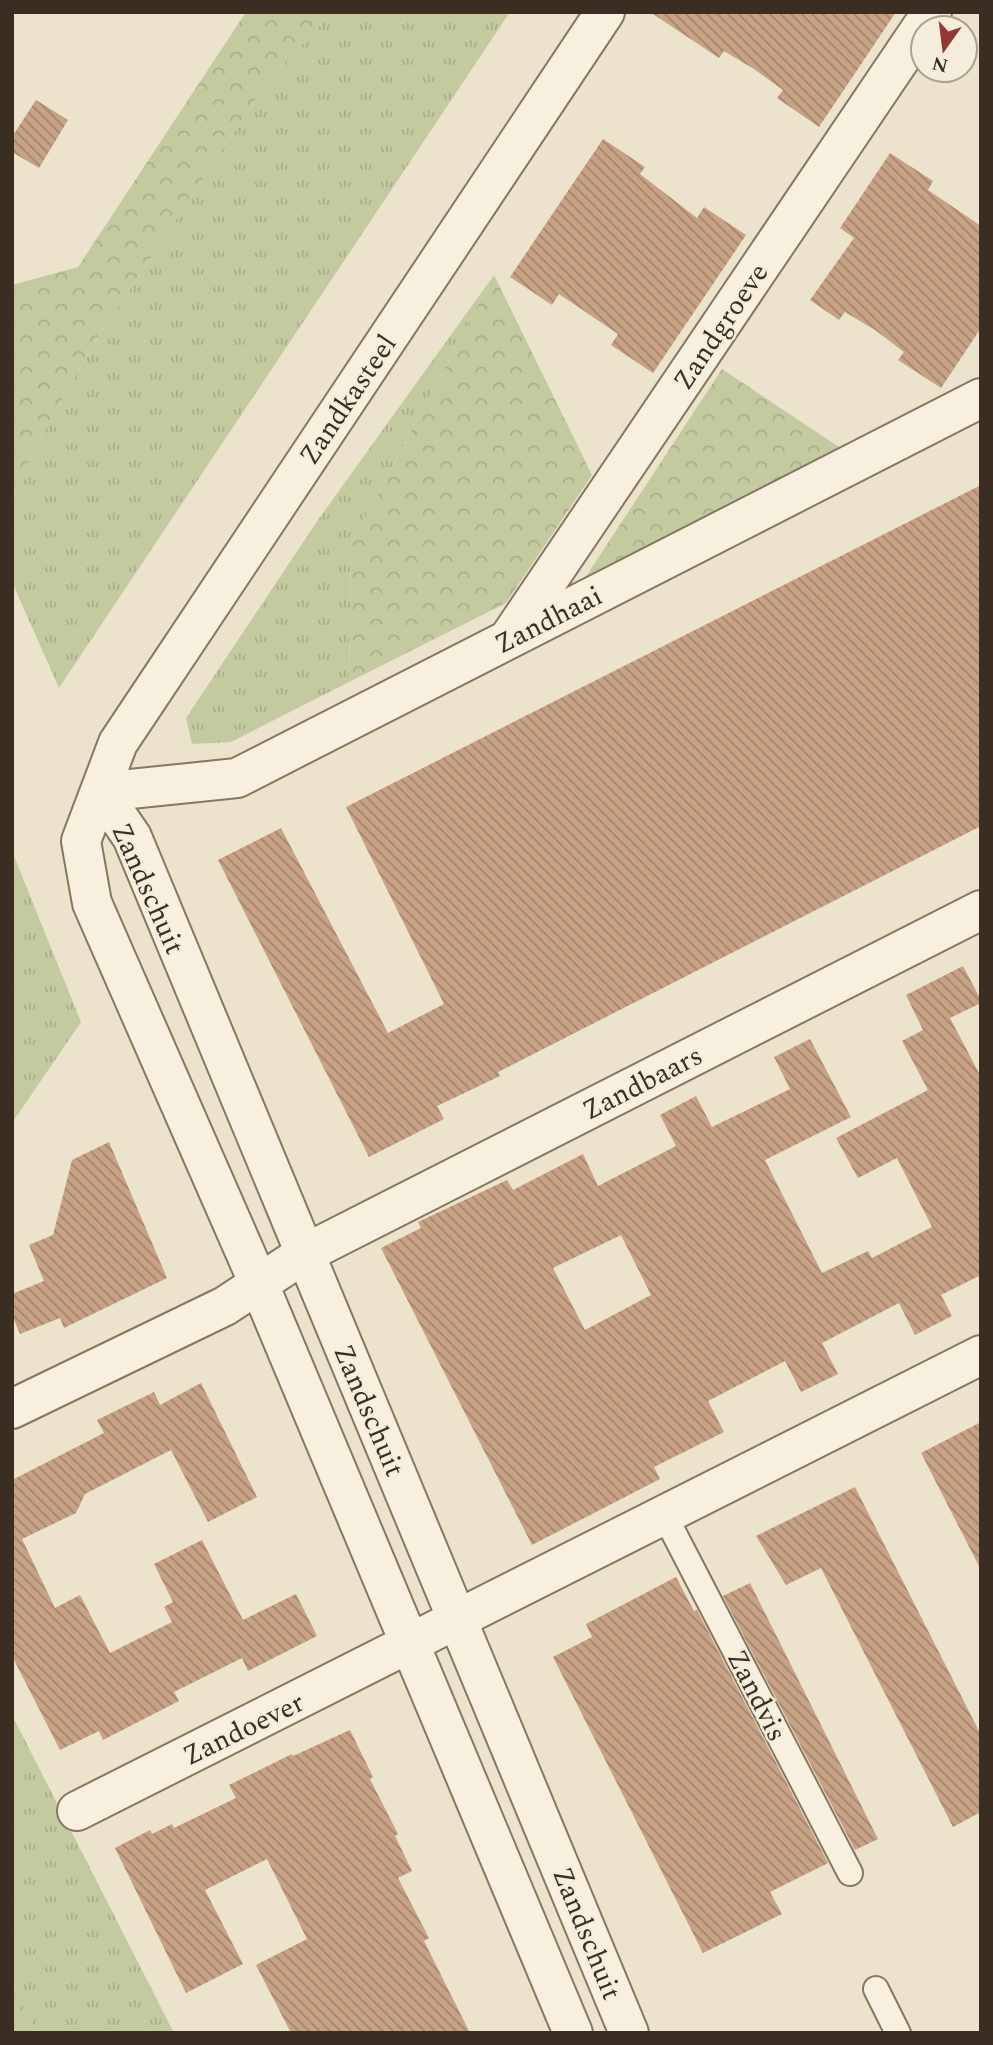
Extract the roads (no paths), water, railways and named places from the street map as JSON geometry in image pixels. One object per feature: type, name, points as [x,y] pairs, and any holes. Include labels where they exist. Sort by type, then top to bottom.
[{"type":"street","name":"Zandkasteel","points":[[101,792],[118,743],[605,12]]},
{"type":"street","name":"Zandgroeve","points":[[508,640],[932,12]]},
{"type":"street","points":[[966,406],[981,370]]},
{"type":"street","name":"Zandhaai","points":[[101,792],[237,778],[966,406]]},
{"type":"street","name":"Zandschuit","points":[[101,792],[132,837],[629,2033]]},
{"type":"street","name":"Zandschuit","points":[[101,792],[81,841],[92,903],[259,1284],[573,2033]]},
{"type":"street","name":"Zandbaars","points":[[259,1284],[304,1254],[981,911]]},
{"type":"street","points":[[12,1409],[225,1306],[259,1284]]},
{"type":"street","points":[[459,1621],[981,1355]]},
{"type":"street","name":"Zandoever","points":[[77,1811],[459,1621]]},
{"type":"lane","name":"Zandvis","points":[[665,1516],[850,1873]]},
{"type":"lane","points":[[876,1989],[898,2033]]}]
